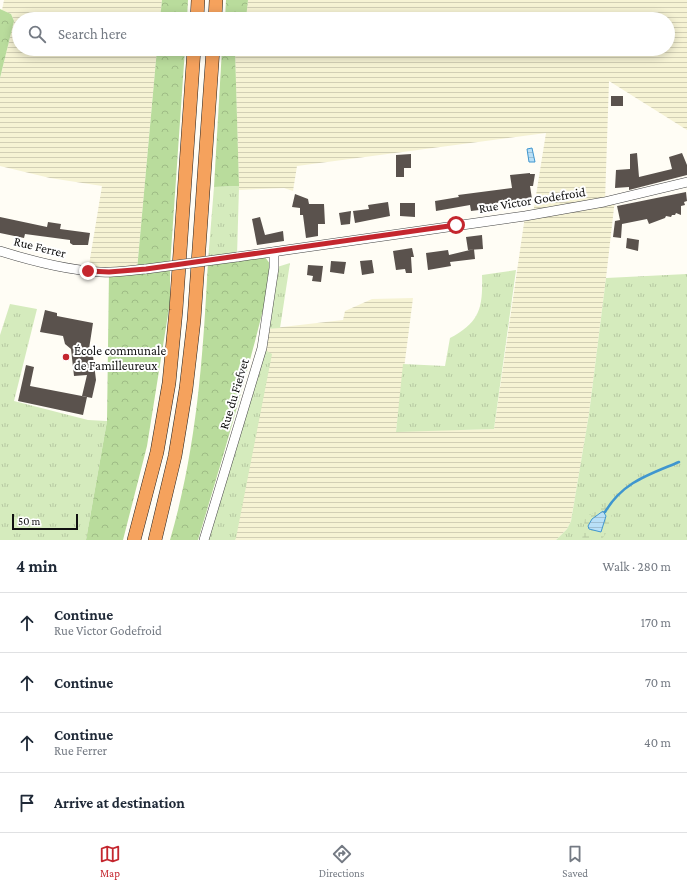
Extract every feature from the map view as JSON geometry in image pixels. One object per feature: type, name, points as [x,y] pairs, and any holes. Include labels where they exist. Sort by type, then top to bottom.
[{"type":"highway","points":[[197,12],[198,0]]},
{"type":"highway","points":[[215,12],[216,0]]},
{"type":"highway","points":[[134,540],[157,452],[170,376],[194,56]]},
{"type":"highway","points":[[155,540],[175,456],[186,389],[194,312],[212,56]]},
{"type":"highway","points":[[130,540],[146,495]]},
{"type":"street","name":"Rue Victor Godefroid","points":[[237,257],[525,216],[610,200],[687,182]]},
{"type":"street","name":"Rue Ferrer","points":[[0,251],[46,264],[88,271],[109,272],[146,269],[237,257]]},
{"type":"street","name":"Rue du Fiefvet","points":[[204,540],[262,348],[274,252]]},
{"type":"shaded area","points":[[4,0],[162,0],[161,12],[12,12],[12,16],[11,14],[2,10]]},
{"type":"shaded area","points":[[248,0],[687,0],[687,130],[609,81],[605,201],[615,199],[606,278],[589,414],[571,521],[567,529],[556,540],[235,540],[265,329],[343,320],[345,311],[372,299],[413,298],[396,431],[494,429],[525,216],[533,214],[546,133],[297,166],[293,191],[284,188],[239,190],[235,56],[675,56],[675,12],[247,12]]},
{"type":"shaded area","points":[[12,29],[12,56],[156,56],[137,270],[88,271],[102,186],[50,178],[0,166],[0,78]]},
{"type":"green space","points":[[162,0],[188,0],[187,12],[161,12]]},
{"type":"green space","points":[[226,0],[248,0],[247,12],[225,12]]},
{"type":"green space","points":[[0,9],[11,14],[12,29],[0,78]]},
{"type":"green space","points":[[156,56],[185,56],[170,266],[170,302],[147,446],[123,540],[86,540],[107,421],[109,272],[137,270]]},
{"type":"green space","points":[[222,56],[235,56],[239,186],[214,187]]},
{"type":"green space","points":[[239,186],[237,257],[208,261],[214,187]]},
{"type":"green space","points":[[265,257],[273,268],[265,302],[238,405],[198,540],[170,540],[187,471],[193,436],[204,332],[208,261]]},
{"type":"green space","points":[[290,263],[280,328],[265,329],[274,268]]},
{"type":"green space","points":[[516,270],[494,429],[396,432],[403,364],[445,366],[450,338],[468,326],[478,313],[482,297],[482,275]]},
{"type":"green space","points":[[687,274],[687,540],[556,540],[567,529],[571,521],[589,414],[606,278]]},
{"type":"green space","points":[[10,304],[37,309],[14,401],[88,420],[107,421],[86,540],[0,540],[0,335]]},
{"type":"green space","points":[[262,348],[272,354],[236,538],[235,540],[204,540]]},
{"type":"green space","points":[[608,504],[613,507],[610,525],[604,537],[601,540],[582,540],[585,518]]},
{"type":"water","points":[[532,148],[535,162],[529,162],[527,149]]},
{"type":"water","points":[[603,511],[606,516],[601,532],[589,529],[588,526],[592,519]]},
{"type":"building","points":[[611,96],[623,96],[623,106],[611,106]]},
{"type":"building","points":[[637,153],[639,177],[672,169],[669,157],[682,153],[687,165],[687,175],[629,190],[629,187],[615,188],[616,170],[630,169],[630,154]]},
{"type":"building","points":[[411,154],[411,168],[404,168],[404,177],[396,177],[396,155]]},
{"type":"building","points":[[535,174],[533,186],[530,186],[532,199],[495,203],[496,204],[478,207],[479,210],[471,211],[470,205],[436,211],[435,201],[459,197],[458,195],[512,188],[510,175]]},
{"type":"building","points":[[686,192],[687,201],[684,202],[685,205],[681,206],[681,215],[676,213],[671,217],[666,216],[665,218],[649,224],[647,219],[622,224],[621,238],[613,237],[615,221],[620,220],[617,206]]},
{"type":"building","points":[[295,194],[308,199],[309,204],[324,204],[325,224],[318,224],[318,236],[306,238],[303,215],[300,215],[300,208],[292,207]]},
{"type":"building","points":[[388,202],[390,216],[355,223],[353,211],[369,209],[368,205]]},
{"type":"building","points":[[400,203],[415,203],[415,217],[400,216]]},
{"type":"building","points":[[351,211],[350,224],[341,225],[339,213]]},
{"type":"building","points":[[0,217],[47,227],[48,222],[61,224],[60,229],[90,233],[88,245],[73,245],[70,243],[70,240],[25,234],[24,238],[0,233]]},
{"type":"building","points":[[260,217],[265,235],[283,231],[284,241],[257,245],[252,219]]},
{"type":"building","points":[[482,235],[483,249],[468,250],[466,237]]},
{"type":"building","points":[[627,238],[639,240],[638,251],[626,248]]},
{"type":"building","points":[[412,248],[414,257],[411,257],[412,273],[406,273],[405,269],[396,270],[393,251]]},
{"type":"building","points":[[474,249],[475,259],[450,262],[451,266],[428,270],[426,253],[448,250],[449,255]]},
{"type":"building","points":[[372,260],[374,273],[362,275],[360,261]]},
{"type":"building","points":[[331,261],[346,262],[344,274],[330,272]]},
{"type":"building","points":[[308,265],[323,266],[321,282],[312,281],[313,276],[307,275]]},
{"type":"building","points":[[45,310],[57,313],[57,316],[93,323],[89,349],[92,348],[96,380],[92,398],[82,396],[87,375],[74,376],[71,349],[65,344],[63,336],[40,332]]},
{"type":"building","points":[[26,365],[34,367],[30,386],[87,397],[83,415],[18,401]]},
{"type":"waterway","points":[[605,512],[612,502],[628,486],[679,462]]},
{"type":"place","name":"École communale de Familleureux","points":[[66,357]]},
{"type":"route","points":[[88,271],[109,272],[146,269],[456,225]]}]
